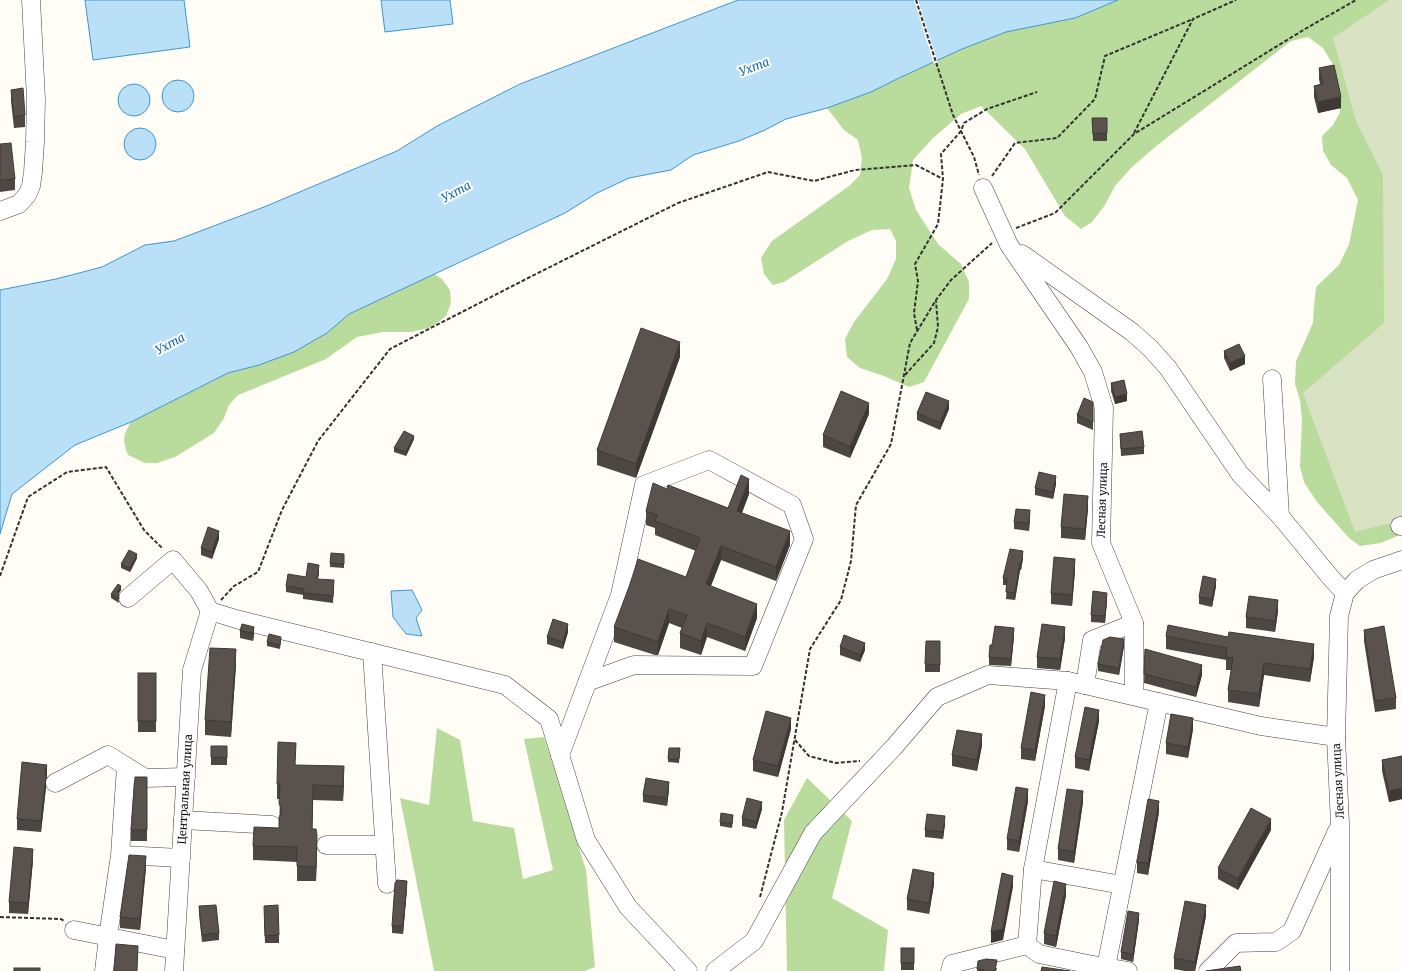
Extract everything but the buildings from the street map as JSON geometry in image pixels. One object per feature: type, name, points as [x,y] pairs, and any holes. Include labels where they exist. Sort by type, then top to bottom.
[{"type":"street","points":[[0,211],[19,204],[27,195],[31,186],[35,142],[36,99],[31,0]]},
{"type":"street","name":"Лесная улица","points":[[983,188],[1007,239],[1079,347],[1093,372],[1104,408],[1101,543],[1134,623],[1134,696]]},
{"type":"street","points":[[1007,239],[1132,332],[1150,348],[1168,368],[1240,474],[1280,516],[1345,593],[1357,580],[1373,570],[1400,557]]},
{"type":"street","points":[[1272,379],[1280,516]]},
{"type":"street","points":[[560,755],[620,595],[644,485],[709,460],[792,505],[804,539],[753,666],[634,665],[588,682]]},
{"type":"street","points":[[128,598],[173,560],[199,591],[210,611],[505,685],[549,719],[586,840],[628,907],[688,971]]},
{"type":"street","name":"Лесная улица","points":[[1340,971],[1340,824],[1336,737],[1339,616],[1345,593]]},
{"type":"street","name":"Центральная улица","points":[[174,971],[192,670],[210,611]]},
{"type":"street","points":[[1027,945],[1033,869],[1077,683],[1092,640],[1134,623]]},
{"type":"street","points":[[372,652],[387,884]]},
{"type":"street","points":[[715,971],[754,941],[813,834],[894,747],[937,696],[988,675],[1077,683],[1261,726],[1336,737]]},
{"type":"street","points":[[1106,967],[1159,702]]},
{"type":"street","points":[[55,783],[108,755],[145,778],[186,777]]},
{"type":"street","points":[[104,971],[120,855],[126,766]]},
{"type":"street","points":[[183,820],[272,825]]},
{"type":"street","points":[[1208,971],[1236,943],[1276,942],[1292,931],[1340,824]]},
{"type":"street","points":[[326,845],[384,845]]},
{"type":"street","points":[[120,855],[181,858]]},
{"type":"street","points":[[1033,869],[1122,885]]},
{"type":"street","points":[[74,930],[175,950]]},
{"type":"street","points":[[1027,945],[1039,954],[1128,971]]},
{"type":"street","points":[[950,971],[952,964],[1027,945]]},
{"type":"path","points":[[916,0],[952,115],[974,157],[983,188]]},
{"type":"path","points":[[983,188],[1015,143],[1057,138],[1095,99],[1105,56],[1236,0]]},
{"type":"path","points":[[760,897],[782,812],[810,649],[841,600],[851,561],[856,505],[891,444],[910,343],[936,300],[951,280],[1007,239],[1055,213],[1134,134],[1305,29],[1356,0]]},
{"type":"path","points":[[1134,134],[1193,19]]},
{"type":"path","points":[[917,330],[914,313],[918,281],[915,264],[938,224],[943,179],[941,154],[961,131],[964,123],[987,109],[1038,92]]},
{"type":"path","points":[[210,611],[234,586],[258,572],[282,510],[318,441],[390,349],[678,203],[768,172],[814,181],[855,170],[916,165],[943,179]]},
{"type":"path","points":[[904,375],[934,343],[938,327],[936,300]]},
{"type":"path","points":[[0,576],[28,497],[67,472],[106,467],[144,530],[173,560]]},
{"type":"path","points":[[795,739],[808,756],[836,763],[867,761]]},
{"type":"path","points":[[0,917],[61,919],[74,930]]},
{"type":"green space","points":[[1118,0],[1402,0],[1402,534],[1381,543],[1360,546],[1349,538],[1317,502],[1304,482],[1300,467],[1302,420],[1300,400],[1295,384],[1296,361],[1313,323],[1316,287],[1339,265],[1349,244],[1358,200],[1347,178],[1331,165],[1323,151],[1322,136],[1333,125],[1340,112],[1335,68],[1323,48],[1308,37],[1291,41],[1155,147],[1131,168],[1115,186],[1105,205],[1092,222],[1081,229],[1065,216],[1025,149],[981,106],[961,114],[933,138],[913,160],[909,188],[916,210],[938,244],[961,264],[969,282],[969,299],[924,382],[909,387],[884,376],[860,368],[847,357],[845,339],[854,322],[887,279],[896,259],[896,241],[890,229],[872,230],[848,241],[784,282],[773,285],[764,274],[761,258],[772,241],[849,186],[860,175],[862,158],[858,140],[844,130],[827,108],[871,92],[962,49],[1006,32],[1075,18]]},
{"type":"green space","points":[[1389,0],[1402,0],[1402,520],[1355,532],[1303,393],[1384,323],[1383,175],[1356,121],[1333,38]]},
{"type":"green space","points":[[434,274],[442,279],[450,290],[451,303],[446,316],[432,327],[411,332],[383,332],[357,337],[326,359],[238,395],[229,405],[224,418],[214,433],[175,457],[157,463],[145,463],[128,455],[124,438],[131,422],[228,373],[259,365],[327,333],[349,314]]},
{"type":"green space","points":[[437,728],[460,740],[473,821],[514,828],[523,879],[553,870],[524,739],[544,737],[586,870],[595,967],[585,971],[434,971],[400,798],[429,805]]},
{"type":"green space","points":[[807,778],[852,821],[832,898],[888,930],[884,971],[787,971],[784,820]]},
{"type":"water","points":[[85,0],[184,0],[190,47],[93,60]]},
{"type":"water","points":[[381,0],[450,0],[453,24],[385,32]]},
{"type":"water","name":"Ухта","points":[[738,0],[1118,0],[1075,18],[1006,32],[962,49],[871,92],[827,108],[786,119],[739,141],[693,155],[671,170],[629,178],[597,193],[565,213],[349,314],[327,333],[294,352],[259,365],[228,373],[131,422],[75,445],[12,494],[0,534],[0,290],[56,279],[102,267],[145,245],[174,241],[264,207],[397,151],[437,126],[520,84]]},
{"type":"water","points":[[175,80],[181,80],[191,87],[194,96],[193,102],[187,109],[181,112],[175,112],[165,105],[162,99],[162,93],[169,83]]},
{"type":"water","points":[[131,84],[137,84],[147,91],[150,100],[149,106],[143,113],[137,116],[131,116],[121,109],[118,103],[118,97],[125,87]]},
{"type":"water","points":[[137,128],[143,128],[153,135],[156,144],[155,150],[149,157],[143,160],[137,160],[127,153],[124,147],[124,141],[131,131]]},
{"type":"water","points":[[412,590],[422,610],[416,618],[422,636],[406,634],[393,617],[391,591]]},
{"type":"pier","points":[[914,0],[918,0],[938,63],[934,64]]}]
